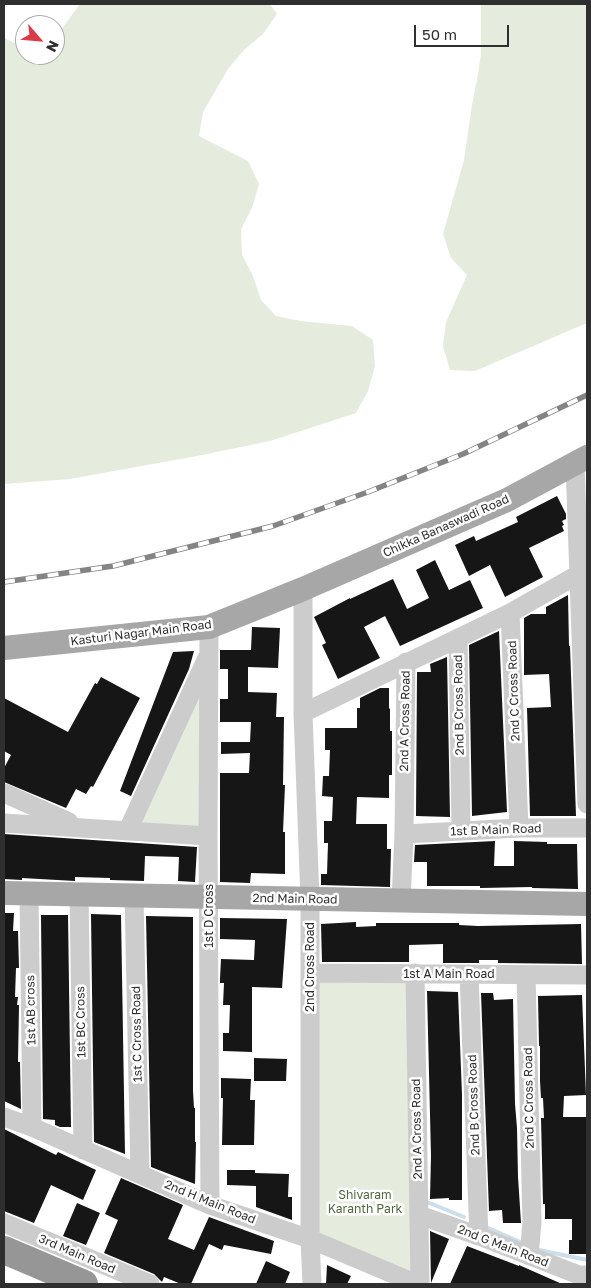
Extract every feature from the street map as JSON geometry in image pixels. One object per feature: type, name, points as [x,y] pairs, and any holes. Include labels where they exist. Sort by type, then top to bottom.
[{"type":"highway","points":[[4,1250],[84,1284]]},
{"type":"highway","points":[[4,1269],[39,1284]]},
{"type":"main road","name":"Chikka Banaswadi Road","points":[[303,590],[507,500],[581,460]]},
{"type":"main road","name":"Kasturi Nagar Main Road","points":[[4,648],[209,627],[303,590]]},
{"type":"main road","name":"2nd Main Road","points":[[4,893],[587,904]]},
{"type":"street","points":[[581,460],[579,574],[587,804]]},
{"type":"street","points":[[303,713],[510,613],[579,574]]},
{"type":"street","name":"2nd Cross Road","points":[[303,590],[303,713],[311,973],[310,1239],[312,1284]]},
{"type":"street","name":"2nd C Cross Road","points":[[510,613],[519,828]]},
{"type":"street","name":"1st D Cross","points":[[209,627],[210,1205]]},
{"type":"street","name":"2nd B Cross Road","points":[[458,638],[461,831]]},
{"type":"street","points":[[128,830],[210,653]]},
{"type":"street","name":"2nd A Cross Road","points":[[401,900],[404,834],[406,662]]},
{"type":"street","points":[[4,793],[77,826]]},
{"type":"street","points":[[4,823],[77,826],[208,836]]},
{"type":"street","name":"1st B Main Road","points":[[404,834],[519,828],[587,828]]},
{"type":"street","name":"1st AB cross","points":[[29,894],[32,1127]]},
{"type":"street","name":"1st BC Cross","points":[[79,894],[83,1150]]},
{"type":"street","name":"1st C Cross Road","points":[[134,896],[140,1173]]},
{"type":"street","name":"1st A Main Road","points":[[311,973],[587,975]]},
{"type":"street","name":"2nd A Cross Road","points":[[415,973],[419,1284]]},
{"type":"street","name":"2nd B Cross Road","points":[[469,974],[480,1236]]},
{"type":"street","name":"2nd C Cross Road","points":[[526,974],[532,1222],[529,1256]]},
{"type":"street","name":"2nd H Main Road","points":[[4,1117],[140,1173],[210,1205],[310,1239],[419,1284]]},
{"type":"street","name":"2nd G Main Road","points":[[419,1215],[480,1236],[579,1275],[587,1275]]},
{"type":"street","name":"3rd Main Road","points":[[4,1223],[150,1284]]},
{"type":"green space","points":[[80,4],[270,4],[277,14],[263,34],[244,50],[228,69],[203,112],[199,136],[248,161],[259,184],[252,208],[241,229],[242,255],[253,276],[261,300],[276,316],[300,321],[352,326],[373,340],[375,366],[368,391],[356,413],[270,441],[197,456],[70,479],[4,484],[4,38],[15,43],[15,65],[65,65],[65,24]]},
{"type":"green space","points":[[481,4],[587,4],[587,323],[475,371],[450,370],[443,346],[446,322],[467,275],[451,258],[443,234],[464,160],[481,54]]},
{"type":"green space","points":[[203,687],[201,827],[137,825]]},
{"type":"green space","name":"Shivaram Karanth Park","points":[[410,976],[413,1275],[317,1234],[317,978]]},
{"type":"building","points":[[557,496],[566,514],[566,519],[562,521],[564,531],[529,548],[543,577],[505,597],[490,565],[469,576],[455,545],[474,536],[476,541],[518,522],[516,517]]},
{"type":"building","points":[[435,560],[449,590],[470,580],[483,608],[400,646],[385,616],[364,627],[380,658],[338,679],[322,645],[326,643],[314,617],[350,598],[393,579],[407,609],[429,598],[416,570]]},
{"type":"building","points":[[568,595],[576,816],[530,816],[527,708],[551,707],[549,674],[524,675],[524,618],[531,614],[546,614],[546,607]]},
{"type":"building","points":[[252,627],[280,628],[278,668],[248,667],[248,692],[277,693],[276,717],[284,717],[283,785],[285,785],[283,832],[285,832],[285,874],[251,873],[250,883],[220,882],[220,773],[249,773],[250,753],[221,754],[221,742],[250,742],[251,722],[220,722],[220,699],[228,699],[228,669],[220,669],[220,650],[251,650]]},
{"type":"building","points":[[499,631],[507,812],[472,816],[469,645]]},
{"type":"building","points":[[194,651],[189,669],[131,796],[120,791],[173,652]]},
{"type":"building","points":[[447,657],[450,817],[416,816],[417,672],[431,672],[430,664]]},
{"type":"building","points":[[101,677],[140,698],[93,787],[91,786],[86,794],[76,789],[66,808],[4,782],[4,768],[11,755],[4,751],[4,698],[68,732],[95,683],[97,684]]},
{"type":"building","points":[[380,688],[389,688],[390,731],[392,731],[392,775],[389,775],[389,798],[357,797],[356,824],[387,824],[387,849],[391,849],[390,887],[321,885],[321,874],[327,874],[328,843],[324,843],[324,821],[332,821],[333,797],[322,796],[323,776],[329,776],[330,750],[325,750],[325,728],[357,728],[357,708],[360,708],[360,698]]},
{"type":"building","points":[[4,834],[197,847],[195,882],[178,881],[179,857],[145,856],[144,881],[75,877],[75,881],[22,878],[22,880],[4,879]]},
{"type":"building","points":[[495,841],[494,866],[514,866],[514,841],[577,844],[578,889],[427,886],[427,862],[414,862],[415,845]]},
{"type":"building","points":[[4,913],[14,913],[13,931],[18,931],[19,968],[16,968],[15,997],[18,997],[17,1005],[19,1005],[18,1062],[20,1062],[21,1109],[4,1101]]},
{"type":"building","points":[[91,914],[121,915],[125,1154],[94,1142]]},
{"type":"building","points":[[41,915],[68,915],[71,1127],[60,1127],[55,1125],[55,1120],[43,1119]]},
{"type":"building","points":[[146,916],[193,917],[195,1184],[151,1167]]},
{"type":"building","points":[[220,918],[287,919],[282,988],[252,987],[252,1052],[223,1051],[223,1033],[229,1033],[230,1005],[223,1005],[224,983],[220,983],[220,979],[221,959],[254,960],[255,940],[220,939]]},
{"type":"building","points":[[356,922],[356,927],[376,926],[376,923],[459,923],[459,925],[478,926],[581,924],[582,964],[498,963],[498,960],[479,960],[479,963],[443,963],[443,944],[409,945],[409,962],[322,962],[321,924]]},
{"type":"building","points":[[427,991],[458,992],[462,1095],[462,1200],[449,1200],[449,1198],[430,1199],[431,1156]]},
{"type":"building","points":[[481,993],[493,993],[494,1000],[513,999],[515,1104],[521,1223],[503,1223],[502,1210],[489,1211]]},
{"type":"building","points":[[582,995],[586,1095],[564,1096],[563,1117],[587,1117],[587,1254],[569,1254],[569,1240],[572,1240],[572,1219],[545,1219],[545,1204],[543,1204],[541,1118],[544,1118],[540,1081],[538,996]]},
{"type":"building","points":[[254,1058],[287,1059],[286,1081],[254,1081]]},
{"type":"building","points":[[221,1078],[251,1079],[250,1100],[255,1100],[254,1145],[222,1145],[223,1098],[221,1098]]},
{"type":"building","points":[[4,1129],[56,1155],[58,1152],[96,1170],[83,1200],[51,1185],[34,1223],[4,1211]]},
{"type":"building","points":[[227,1170],[255,1170],[255,1173],[289,1174],[288,1197],[292,1197],[292,1220],[256,1207],[256,1186],[227,1185]]},
{"type":"building","points":[[121,1178],[183,1205],[168,1239],[194,1250],[209,1217],[274,1241],[271,1254],[224,1245],[222,1250],[209,1244],[191,1284],[181,1284],[164,1277],[162,1282],[154,1274],[104,1253],[118,1220],[105,1214]]},
{"type":"building","points":[[77,1203],[100,1213],[86,1245],[63,1236]]},
{"type":"building","points":[[430,1231],[449,1239],[431,1283]]},
{"type":"building","points":[[467,1246],[519,1265],[562,1284],[450,1284]]},
{"type":"building","points":[[266,1261],[290,1272],[285,1284],[256,1284]]},
{"type":"building","points":[[327,1265],[351,1276],[347,1284],[326,1284]]},
{"type":"waterway","points":[[427,1202],[464,1217]]},
{"type":"waterway","points":[[486,1227],[520,1242]]},
{"type":"waterway","points":[[539,1250],[587,1260]]},
{"type":"railway","points":[[4,582],[113,566],[273,526],[368,492],[463,454],[587,395]]}]
